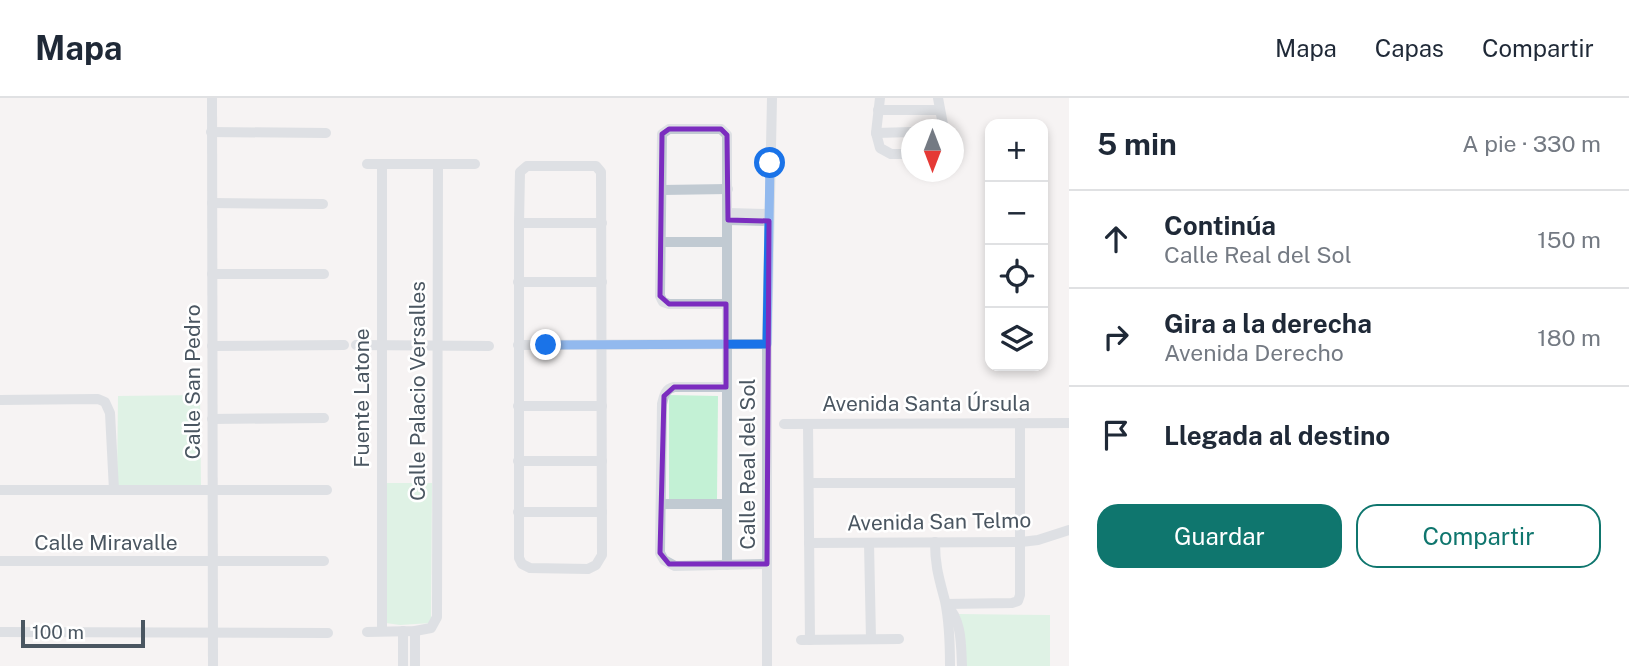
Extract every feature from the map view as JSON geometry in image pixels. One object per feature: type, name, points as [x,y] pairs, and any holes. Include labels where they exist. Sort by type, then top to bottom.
[{"type":"street","name":"Calle San Pedro","points":[[212,98],[213,666]]},
{"type":"street","name":"Calle Real del Sol","points":[[765,98],[770,112]]},
{"type":"street","name":"Calle Real del Sol","points":[[767,666],[767,344],[772,98]]},
{"type":"street","points":[[880,98],[876,132],[880,148],[886,153],[901,154]]},
{"type":"street","points":[[938,98],[942,119]]},
{"type":"street","points":[[878,110],[940,110]]},
{"type":"street","points":[[726,304],[669,304],[663,302],[660,296],[662,134],[669,129],[721,129],[727,135],[727,565]]},
{"type":"street","points":[[212,132],[326,133]]},
{"type":"street","points":[[876,132],[901,132]]},
{"type":"street","points":[[367,164],[475,164]]},
{"type":"street","name":"Fuente Latone","points":[[382,164],[382,631]]},
{"type":"street","name":"Calle Palacio Versalles","points":[[409,631],[432,628],[438,617],[438,164]]},
{"type":"street","points":[[596,166],[601,172],[602,555],[596,565],[588,569],[530,568],[522,565],[519,558],[519,223],[520,172],[523,168],[596,166]]},
{"type":"street","points":[[662,190],[728,189]]},
{"type":"street","points":[[212,203],[323,204]]},
{"type":"street","points":[[728,216],[769,217]]},
{"type":"street","points":[[519,223],[602,223]]},
{"type":"street","points":[[661,242],[727,242]]},
{"type":"street","points":[[212,274],[324,274]]},
{"type":"street","points":[[518,282],[602,282]]},
{"type":"street","points":[[518,345],[767,344]]},
{"type":"street","points":[[212,346],[344,345]]},
{"type":"street","points":[[356,345],[489,346]]},
{"type":"street","points":[[726,387],[674,387],[664,396],[660,553],[664,560],[675,566],[767,564]]},
{"type":"street","points":[[0,400],[97,399],[105,402],[110,413],[114,490]]},
{"type":"street","points":[[519,406],[602,407]]},
{"type":"street","points":[[212,419],[324,418]]},
{"type":"street","name":"Avenida Santa Úrsula","points":[[784,424],[1069,423]]},
{"type":"street","points":[[808,424],[809,543],[805,640],[899,639]]},
{"type":"street","points":[[946,604],[1018,601],[1021,542],[1020,424]]},
{"type":"street","points":[[519,461],[602,461]]},
{"type":"street","points":[[808,483],[1020,483]]},
{"type":"street","points":[[0,491],[327,490]]},
{"type":"street","points":[[662,504],[726,504]]},
{"type":"street","points":[[519,512],[602,512]]},
{"type":"street","name":"Avenida San Telmo","points":[[809,543],[1021,542],[1038,540],[1069,530]]},
{"type":"street","points":[[935,542],[936,568],[946,604],[950,666]]},
{"type":"street","points":[[869,543],[871,639]]},
{"type":"street","name":"Calle Miravalle","points":[[0,561],[324,561]]},
{"type":"street","points":[[946,604],[954,611],[959,626],[962,666]]},
{"type":"street","points":[[367,632],[409,631]]},
{"type":"street","points":[[403,666],[409,631]]},
{"type":"street","points":[[409,631],[415,666]]},
{"type":"street","points":[[0,632],[328,633]]},
{"type":"highlighted area","points":[[669,129],[721,129],[727,135],[728,220],[769,221],[767,564],[669,564],[660,553],[664,396],[674,387],[726,387],[726,304],[669,304],[660,296],[662,134]]},
{"type":"green space","points":[[200,395],[201,486],[117,486],[118,396]]},
{"type":"green space","points":[[669,395],[718,396],[717,499],[669,500]]},
{"type":"green space","points":[[386,483],[432,483],[431,623],[386,623]]},
{"type":"green space","points":[[959,614],[1050,615],[1050,666],[966,666],[966,647]]},
{"type":"route","points":[[546,345],[767,344],[770,163]]}]
